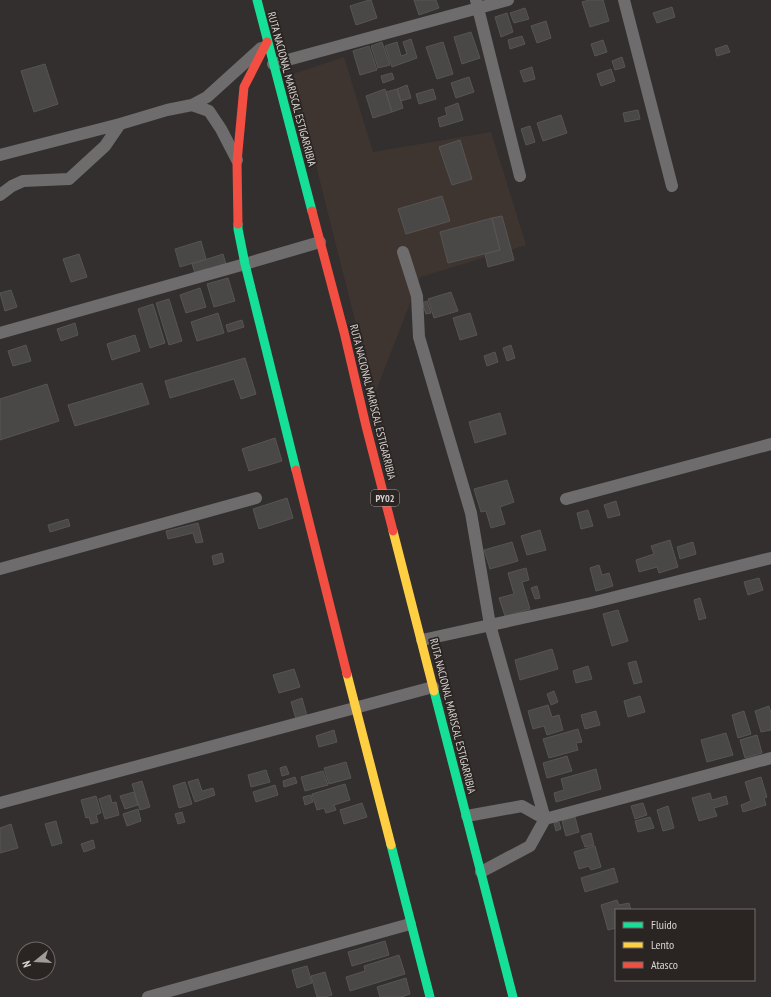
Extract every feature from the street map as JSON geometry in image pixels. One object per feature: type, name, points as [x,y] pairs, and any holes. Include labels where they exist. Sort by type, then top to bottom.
[{"type":"main road","name":"RUTA NACIONAL MARISCAL ESTIGARRIBIA","points":[[257,0],[344,332],[359,398],[513,997]]},
{"type":"main road","points":[[268,42],[244,87],[237,162],[238,229],[245,264],[356,709],[410,924],[430,997]]},
{"type":"street","points":[[273,64],[477,4],[508,0]]},
{"type":"street","points":[[624,0],[672,186]]},
{"type":"street","points":[[477,4],[520,176]]},
{"type":"street","points":[[0,155],[120,124],[167,110],[192,105],[207,98],[268,42]]},
{"type":"street","points":[[192,105],[209,111],[221,129],[237,162]]},
{"type":"street","points":[[0,195],[12,186],[23,181],[69,178],[105,146],[120,124]]},
{"type":"street","points":[[0,333],[320,242]]},
{"type":"street","points":[[403,252],[416,296],[419,337],[470,513],[490,625],[545,820]]},
{"type":"street","points":[[566,499],[771,444]]},
{"type":"street","points":[[0,569],[256,498]]},
{"type":"street","points":[[422,640],[591,602],[771,558]]},
{"type":"street","points":[[0,803],[434,687]]},
{"type":"street","points":[[481,872],[530,846],[545,820],[771,758]]},
{"type":"street","points":[[467,816],[522,806],[545,820]]},
{"type":"street","points":[[148,997],[410,924]]},
{"type":"shaded area","points":[[344,57],[373,152],[491,132],[526,245],[420,277],[374,396],[293,74]]},
{"type":"building","points":[[371,0],[377,18],[356,25],[350,6]]},
{"type":"building","points":[[414,0],[436,0],[439,8],[419,15]]},
{"type":"building","points":[[589,0],[603,0],[609,21],[590,27],[582,2]]},
{"type":"building","points":[[672,7],[675,17],[657,23],[653,13]]},
{"type":"building","points":[[525,8],[529,19],[514,23],[510,13]]},
{"type":"building","points":[[507,13],[513,32],[501,37],[495,17]]},
{"type":"building","points":[[546,21],[551,38],[537,43],[531,26]]},
{"type":"building","points":[[471,32],[480,58],[462,64],[454,37]]},
{"type":"building","points":[[522,36],[525,44],[510,49],[508,40]]},
{"type":"building","points":[[411,39],[417,58],[392,67],[385,46],[397,42],[401,56],[407,54],[403,42]]},
{"type":"building","points":[[603,40],[607,52],[595,56],[591,44]]},
{"type":"building","points":[[382,42],[390,65],[378,68],[371,46]]},
{"type":"building","points":[[443,42],[453,74],[437,79],[426,47]]},
{"type":"building","points":[[727,45],[730,52],[717,56],[715,49]]},
{"type":"building","points":[[369,46],[377,70],[360,75],[353,51]]},
{"type":"building","points":[[622,57],[625,67],[615,70],[612,61]]},
{"type":"building","points":[[45,64],[58,104],[34,112],[21,71]]},
{"type":"building","points":[[532,67],[535,79],[524,82],[520,71]]},
{"type":"building","points":[[611,69],[615,81],[601,86],[597,74]]},
{"type":"building","points":[[392,73],[394,79],[383,83],[381,76]]},
{"type":"building","points":[[469,77],[474,92],[456,98],[451,83]]},
{"type":"building","points":[[407,85],[411,98],[401,101],[397,89]]},
{"type":"building","points":[[385,89],[392,112],[373,118],[366,96]]},
{"type":"building","points":[[397,89],[403,108],[392,112],[386,92]]},
{"type":"building","points":[[433,89],[436,99],[419,104],[416,94]]},
{"type":"building","points":[[458,103],[463,120],[440,127],[438,118],[447,115],[445,108]]},
{"type":"building","points":[[638,110],[640,119],[625,122],[623,113]]},
{"type":"building","points":[[561,115],[567,133],[543,141],[537,123]]},
{"type":"building","points":[[530,126],[535,142],[526,145],[521,129]]},
{"type":"building","points":[[460,140],[472,179],[452,185],[439,147]]},
{"type":"building","points":[[442,196],[450,221],[406,234],[398,209]]},
{"type":"building","points":[[502,216],[514,260],[488,267],[485,254],[500,250],[492,218]]},
{"type":"building","points":[[492,218],[500,250],[448,263],[440,232]]},
{"type":"building","points":[[201,241],[206,259],[180,267],[175,249]]},
{"type":"building","points":[[79,254],[87,277],[71,282],[63,259]]},
{"type":"building","points":[[223,254],[226,264],[195,273],[192,264]]},
{"type":"building","points":[[228,278],[235,301],[214,307],[207,284]]},
{"type":"building","points":[[200,288],[206,307],[186,313],[180,295]]},
{"type":"building","points":[[11,290],[17,307],[5,311],[0,293]]},
{"type":"building","points":[[451,292],[458,311],[434,318],[428,299]]},
{"type":"building","points":[[169,299],[182,341],[169,345],[156,303]]},
{"type":"building","points":[[427,301],[431,313],[426,314],[422,303]]},
{"type":"building","points":[[153,304],[165,343],[150,348],[138,309]]},
{"type":"building","points":[[218,313],[224,333],[197,341],[191,322]]},
{"type":"building","points":[[470,313],[477,335],[460,340],[453,318]]},
{"type":"building","points":[[242,320],[244,327],[228,332],[226,325]]},
{"type":"building","points":[[75,323],[78,335],[61,341],[57,329]]},
{"type":"building","points":[[135,335],[140,351],[112,360],[107,344]]},
{"type":"building","points":[[26,345],[31,361],[13,366],[8,351]]},
{"type":"building","points":[[511,345],[515,358],[507,361],[503,348]]},
{"type":"building","points":[[495,352],[498,362],[487,366],[484,356]]},
{"type":"building","points":[[245,358],[256,394],[241,399],[234,379],[170,398],[165,381]]},
{"type":"building","points":[[142,383],[149,404],[75,426],[68,405]]},
{"type":"building","points":[[47,384],[59,421],[0,440],[0,399]]},
{"type":"building","points":[[500,413],[506,434],[475,443],[469,422]]},
{"type":"building","points":[[275,438],[282,461],[249,471],[242,449]]},
{"type":"building","points":[[507,480],[514,502],[500,507],[505,524],[491,528],[486,511],[481,512],[474,489]]},
{"type":"building","points":[[287,498],[293,518],[259,529],[253,509]]},
{"type":"building","points":[[616,501],[620,515],[608,518],[604,505]]},
{"type":"building","points":[[588,510],[593,526],[581,529],[577,513]]},
{"type":"building","points":[[68,519],[70,526],[50,532],[48,525]]},
{"type":"building","points":[[198,523],[203,542],[196,543],[193,533],[168,539],[166,531]]},
{"type":"building","points":[[540,530],[546,550],[527,555],[521,536]]},
{"type":"building","points":[[670,540],[678,567],[659,573],[657,567],[639,572],[636,560],[654,554],[651,546]]},
{"type":"building","points":[[512,542],[518,561],[490,569],[484,550]]},
{"type":"building","points":[[693,542],[696,554],[680,559],[677,547]]},
{"type":"building","points":[[222,553],[224,562],[214,565],[212,556]]},
{"type":"building","points":[[599,565],[602,575],[609,573],[613,586],[596,591],[590,568]]},
{"type":"building","points":[[526,568],[529,580],[522,582],[530,609],[505,616],[499,598],[514,594],[508,573]]},
{"type":"building","points":[[759,578],[763,590],[748,595],[744,582]]},
{"type":"building","points":[[537,586],[540,598],[535,599],[531,588]]},
{"type":"building","points":[[700,598],[706,618],[699,620],[694,600]]},
{"type":"building","points":[[618,610],[628,641],[612,646],[603,614]]},
{"type":"building","points":[[552,649],[558,669],[520,680],[515,660]]},
{"type":"building","points":[[636,661],[642,682],[634,684],[628,663]]},
{"type":"building","points":[[588,666],[592,679],[576,683],[573,671]]},
{"type":"building","points":[[294,669],[300,687],[279,693],[273,675]]},
{"type":"building","points":[[554,691],[558,702],[551,705],[547,694]]},
{"type":"building","points":[[640,696],[645,712],[628,717],[624,701]]},
{"type":"building","points":[[302,698],[307,716],[296,719],[291,702]]},
{"type":"building","points":[[548,705],[552,717],[559,715],[563,730],[547,735],[544,726],[533,729],[528,711]]},
{"type":"building","points":[[769,706],[771,713],[771,730],[761,732],[755,711]]},
{"type":"building","points":[[596,711],[600,725],[585,729],[581,715]]},
{"type":"building","points":[[744,711],[751,734],[738,738],[732,715]]},
{"type":"building","points":[[578,729],[582,742],[576,743],[578,750],[549,758],[543,739]]},
{"type":"building","points":[[334,730],[337,742],[319,747],[316,736]]},
{"type":"building","points":[[726,733],[733,755],[707,762],[701,740]]},
{"type":"building","points":[[757,735],[762,753],[745,758],[740,740]]},
{"type":"building","points":[[567,756],[572,771],[547,778],[543,763]]},
{"type":"building","points":[[346,762],[351,778],[329,784],[324,768]]},
{"type":"building","points":[[286,766],[289,774],[282,776],[280,768]]},
{"type":"building","points":[[596,769],[601,789],[556,802],[554,793],[564,790],[561,779]]},
{"type":"building","points":[[266,770],[270,782],[251,787],[248,775]]},
{"type":"building","points":[[323,771],[328,785],[305,791],[301,777]]},
{"type":"building","points":[[295,777],[297,783],[284,787],[283,781]]},
{"type":"building","points":[[761,777],[767,797],[764,798],[766,805],[743,812],[741,805],[751,801],[745,782]]},
{"type":"building","points":[[198,779],[202,791],[213,788],[215,795],[195,802],[188,782]]},
{"type":"building","points":[[142,781],[150,807],[140,810],[132,784]]},
{"type":"building","points":[[185,782],[192,804],[179,808],[173,786]]},
{"type":"building","points":[[345,784],[350,800],[334,805],[336,810],[326,813],[324,808],[317,810],[312,794]]},
{"type":"building","points":[[275,785],[278,795],[256,802],[253,792]]},
{"type":"building","points":[[134,792],[138,805],[125,809],[120,796]]},
{"type":"building","points":[[710,793],[712,800],[726,796],[728,804],[714,808],[717,816],[699,821],[692,798]]},
{"type":"building","points":[[110,795],[112,803],[116,802],[119,815],[105,819],[99,799]]},
{"type":"building","points":[[311,795],[313,802],[305,805],[303,797]]},
{"type":"building","points":[[96,796],[101,813],[96,815],[98,822],[91,824],[89,817],[86,818],[81,800]]},
{"type":"building","points":[[362,803],[367,817],[344,824],[340,810]]},
{"type":"building","points":[[643,803],[647,815],[635,819],[631,806]]},
{"type":"building","points":[[668,806],[674,828],[663,831],[657,810]]},
{"type":"building","points":[[138,809],[141,821],[127,826],[123,814]]},
{"type":"building","points":[[182,812],[185,822],[178,824],[175,814]]},
{"type":"building","points":[[575,817],[579,832],[566,836],[562,821]]},
{"type":"building","points":[[650,817],[654,828],[638,832],[635,821]]},
{"type":"building","points":[[56,821],[62,843],[52,846],[45,824]]},
{"type":"building","points":[[559,822],[561,829],[556,831],[554,823]]},
{"type":"building","points":[[11,824],[18,848],[0,853],[0,828]]},
{"type":"building","points":[[591,833],[594,845],[585,847],[581,836]]},
{"type":"building","points":[[93,840],[95,848],[84,852],[81,844]]},
{"type":"building","points":[[595,846],[601,867],[591,870],[589,866],[579,869],[574,852]]},
{"type":"building","points":[[614,868],[618,882],[585,892],[581,878]]},
{"type":"building","points":[[617,900],[619,905],[629,903],[631,909],[615,909],[615,928],[608,930],[601,905]]},
{"type":"building","points":[[385,941],[389,955],[352,966],[348,952]]},
{"type":"building","points":[[399,955],[405,974],[350,991],[346,977],[365,971],[364,966]]},
{"type":"building","points":[[307,966],[312,983],[297,988],[292,970]]},
{"type":"building","points":[[325,972],[332,995],[317,997],[311,976]]},
{"type":"building","points":[[406,978],[410,994],[401,997],[380,997],[377,987]]},
{"type":"traffic: fast","points":[[257,0],[312,211]]},
{"type":"traffic: fast","points":[[238,224],[245,264],[296,470]]},
{"type":"traffic: fast","points":[[434,691],[513,997]]},
{"type":"traffic: fast","points":[[391,845],[430,997]]},
{"type":"traffic: slow","points":[[393,531],[434,691]]},
{"type":"traffic: slow","points":[[347,674],[391,845]]},
{"type":"traffic: jam","points":[[238,224],[237,162],[244,87],[267,42]]},
{"type":"traffic: jam","points":[[312,211],[344,332],[393,531]]},
{"type":"traffic: jam","points":[[296,470],[347,674]]}]
